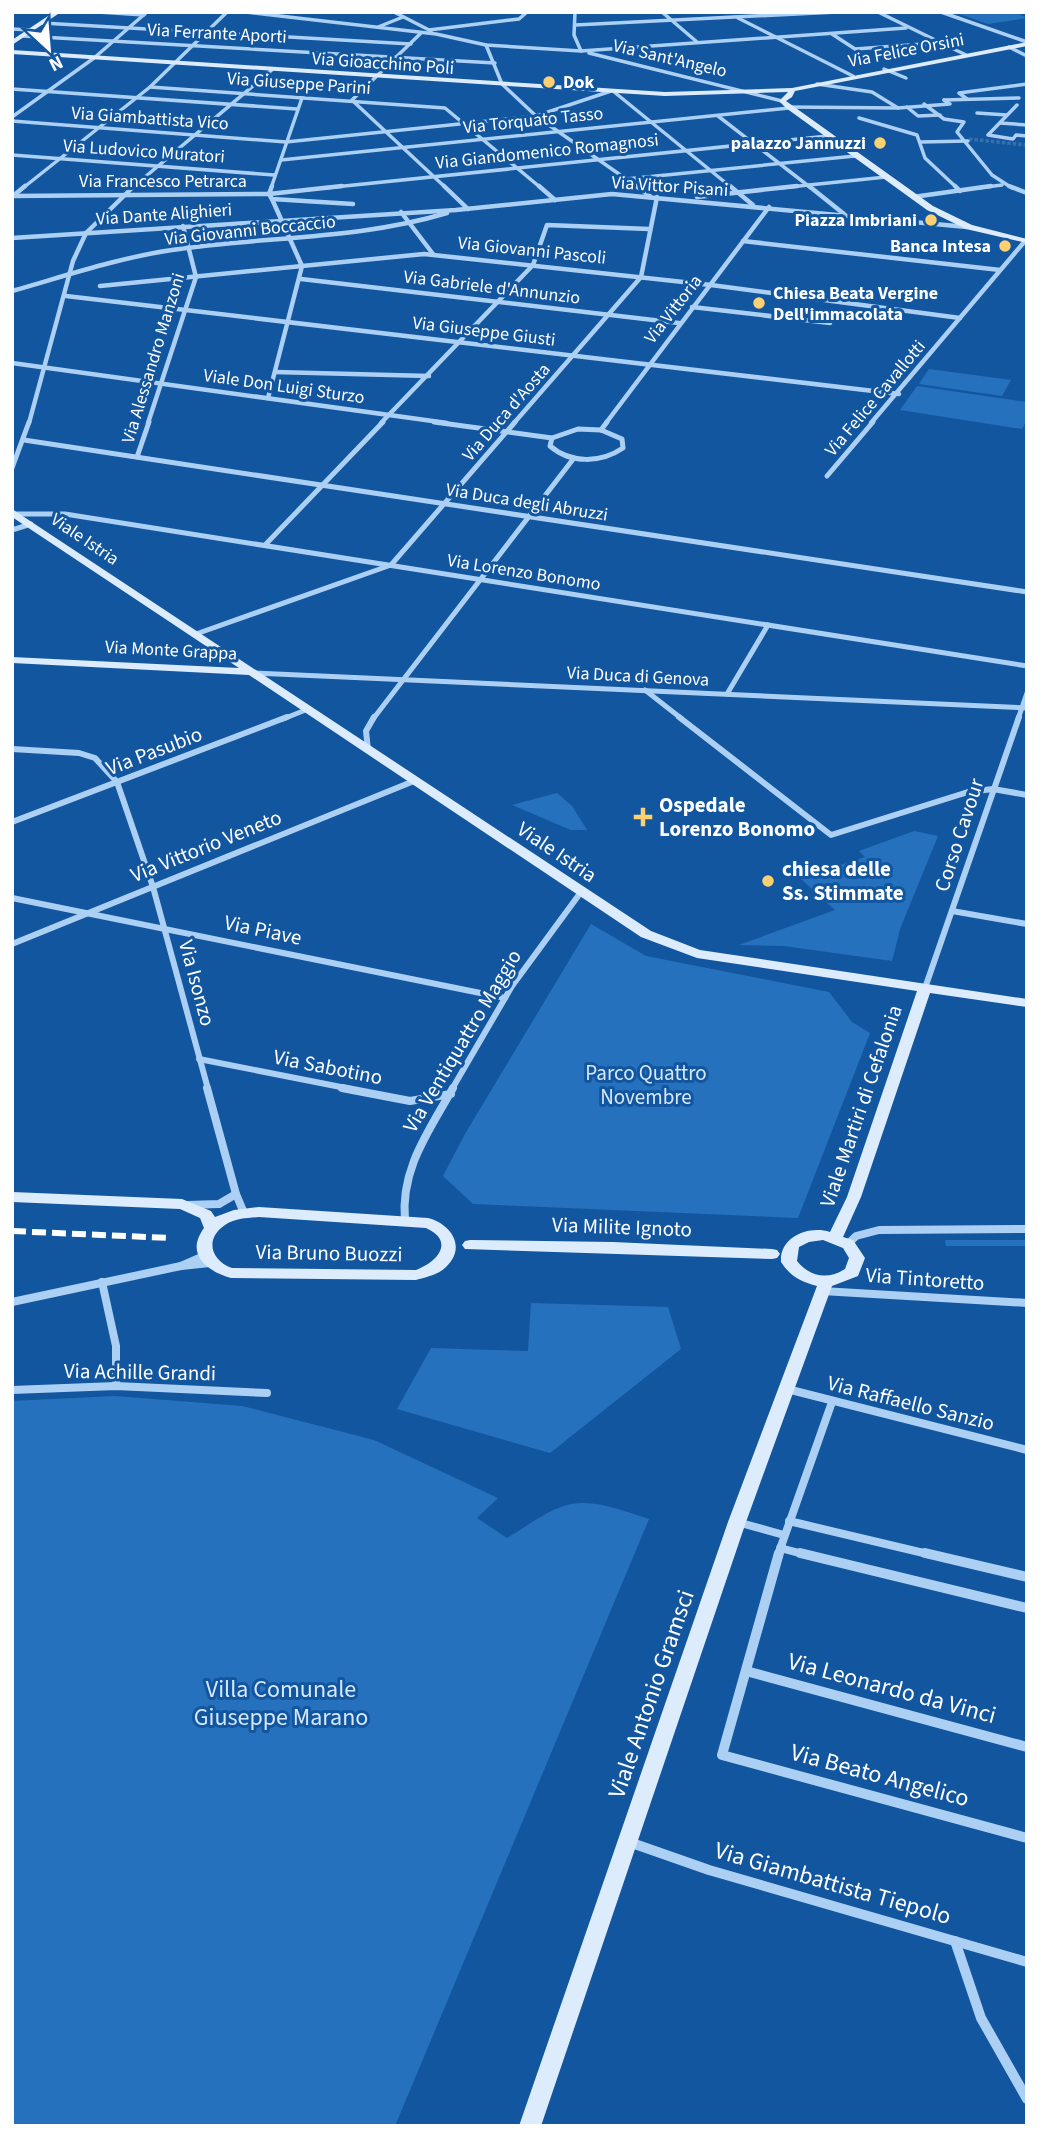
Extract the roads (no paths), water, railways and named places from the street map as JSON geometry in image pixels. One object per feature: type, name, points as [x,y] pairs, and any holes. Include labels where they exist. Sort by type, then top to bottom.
[{"type":"street","points":[[12,43],[58,12]]},
{"type":"street","points":[[98,12],[145,14]]},
{"type":"street","points":[[12,197],[150,87],[227,12]]},
{"type":"street","points":[[246,12],[436,34],[486,45],[582,51],[906,28]]},
{"type":"street","points":[[394,12],[436,34]]},
{"type":"street","points":[[429,30],[519,19],[527,12]]},
{"type":"street","points":[[575,12],[574,35],[582,51]]},
{"type":"street","points":[[662,12],[698,43]]},
{"type":"street","points":[[723,12],[729,17]]},
{"type":"street","points":[[575,24],[837,12]]},
{"type":"street","points":[[878,12],[966,55]]},
{"type":"street","points":[[941,12],[1027,43]]},
{"type":"street","points":[[12,119],[94,58],[145,14]]},
{"type":"street","points":[[377,27],[404,17]]},
{"type":"street","points":[[736,17],[853,76]]},
{"type":"street","points":[[42,23],[411,44]]},
{"type":"street","points":[[12,29],[32,30]]},
{"type":"street","points":[[421,33],[352,101],[468,209]]},
{"type":"street","points":[[832,33],[855,49],[937,43]]},
{"type":"street","name":"Via Ferrante Aporti","points":[[23,36],[495,63]]},
{"type":"street","name":"Via Felice Orsini","points":[[753,91],[792,90],[884,69],[1027,43]]},
{"type":"street","points":[[486,45],[502,85],[536,116],[654,196],[641,277]]},
{"type":"street","points":[[1009,47],[1027,56]]},
{"type":"street","name":"Via Sant'Angelo","points":[[582,51],[753,91],[786,105]]},
{"type":"street","name":"Via Gioacchino Poli","points":[[12,52],[665,94],[753,91]]},
{"type":"street","points":[[12,468],[86,233],[124,195],[273,69]]},
{"type":"street","points":[[884,69],[906,78]]},
{"type":"street","points":[[967,99],[959,93],[1026,82]]},
{"type":"street","points":[[817,84],[881,94],[898,108]]},
{"type":"street","name":"Via Giuseppe Parini","points":[[150,87],[445,108],[464,123]]},
{"type":"street","points":[[12,89],[297,109]]},
{"type":"street","points":[[786,105],[792,90]]},
{"type":"street","points":[[612,91],[753,205]]},
{"type":"street","name":"Via Giambattista Vico","points":[[12,119],[286,142],[536,116],[612,91]]},
{"type":"street","points":[[268,398],[301,279],[302,266],[270,196],[274,175],[302,98]]},
{"type":"street","points":[[895,104],[1019,98]]},
{"type":"street","points":[[786,105],[898,108],[950,104],[944,100]]},
{"type":"street","points":[[924,104],[940,116]]},
{"type":"street","points":[[786,105],[912,197],[970,227],[1026,241]]},
{"type":"street","name":"Via Torquato Tasso","points":[[281,160],[717,115],[786,105]]},
{"type":"street","points":[[1017,105],[989,133],[1013,139],[1016,135],[1027,136]]},
{"type":"street","points":[[906,107],[918,116],[940,116],[964,122],[957,131],[968,139],[983,167],[1002,185],[1027,193]]},
{"type":"street","points":[[977,113],[1007,115]]},
{"type":"street","points":[[717,115],[845,214]]},
{"type":"street","points":[[859,118],[917,135],[925,158],[960,191]]},
{"type":"street","points":[[464,123],[555,200]]},
{"type":"street","points":[[1000,123],[1027,125]]},
{"type":"street","name":"Via Giandomenico Romagnosi","points":[[270,196],[828,136]]},
{"type":"street","points":[[921,142],[968,139]]},
{"type":"street","name":"Via Ludovico Muratori","points":[[12,155],[274,175]]},
{"type":"street","points":[[626,179],[855,156]]},
{"type":"street","points":[[679,198],[886,177]]},
{"type":"street","points":[[912,197],[1002,185]]},
{"type":"street","name":"Via Vittor Pisani","points":[[456,210],[612,194],[679,198],[970,227]]},
{"type":"street","name":"Via Francesco Petrarca","points":[[12,197],[270,196],[353,204]]},
{"type":"street","name":"Via Vittoria","points":[[601,430],[648,364],[769,207]]},
{"type":"street","name":"Via Dante Alighieri","points":[[12,238],[456,210]]},
{"type":"street","name":"Via Giovanni Boccaccio","points":[[12,291],[190,247],[373,233],[410,226],[456,210]]},
{"type":"street","points":[[401,212],[433,254]]},
{"type":"street","points":[[265,545],[533,265],[547,225],[649,229]]},
{"type":"street","name":"Via Alessandro Manzoni","points":[[137,457],[196,277],[183,226]]},
{"type":"street","points":[[743,241],[1000,270]]},
{"type":"street","name":"Via Felice Cavallotti","points":[[827,476],[1026,241]]},
{"type":"street","name":"Via Giovanni Pascoli","points":[[100,286],[433,254],[711,285],[960,318]]},
{"type":"street","name":"Via Duca d'Aosta","points":[[196,634],[391,565],[641,277]]},
{"type":"street","name":"Via Gabriele d'Annunzio","points":[[301,279],[679,323]]},
{"type":"street","name":"Via Giuseppe Giusti","points":[[66,296],[899,394]]},
{"type":"street","points":[[692,307],[830,323]]},
{"type":"street","name":"Viale Don Luigi Sturzo","points":[[12,363],[552,438]]},
{"type":"street","points":[[275,372],[429,376]]},
{"type":"street","points":[[578,429],[601,430],[622,439],[623,447],[600,458],[573,458],[553,450],[550,446],[552,438],[578,429]]},
{"type":"street","name":"Via Duca degli Abruzzi","points":[[23,440],[1027,592]]},
{"type":"street","points":[[368,750],[366,731],[402,679],[531,516],[573,458]]},
{"type":"street","name":"Via Lorenzo Bonomo","points":[[14,513],[65,514],[1027,666]]},
{"type":"street","name":"Viale Istria","points":[[14,513],[580,892],[656,939],[696,954],[1027,1003]]},
{"type":"street","points":[[12,530],[31,524]]},
{"type":"street","points":[[727,694],[768,625]]},
{"type":"street","points":[[176,667],[202,662],[210,654],[209,642]]},
{"type":"street","name":"Via Monte Grappa","points":[[12,660],[254,673]]},
{"type":"street","name":"Via Monte Grappa","points":[[12,669],[214,677],[254,673]]},
{"type":"street","name":"Via Duca di Genova","points":[[254,673],[1025,707]]},
{"type":"street","points":[[645,690],[831,835],[839,835],[968,792],[993,789],[1027,795]]},
{"type":"street","name":"Corso Cavour","points":[[925,988],[993,789],[1025,707],[1027,693]]},
{"type":"street","name":"Via Pasubio","points":[[12,822],[308,709]]},
{"type":"street","points":[[12,750],[79,753],[94,758],[117,782]]},
{"type":"street","name":"Via Vittorio Veneto","points":[[12,944],[414,780]]},
{"type":"street","name":"Via Isonzo","points":[[117,782],[153,887],[236,1194],[251,1212]]},
{"type":"street","name":"Via Ventiquattro Maggio","points":[[405,1221],[403,1210],[408,1168],[506,998],[557,918],[580,892]]},
{"type":"street","name":"Via Piave","points":[[12,898],[506,998]]},
{"type":"street","points":[[953,911],[1027,924]]},
{"type":"street","name":"Viale Martiri di Cefalonia","points":[[842,1241],[925,988]]},
{"type":"street","name":"Via Sabotino","points":[[199,1059],[410,1101],[451,1094]]},
{"type":"street","points":[[12,1197],[215,1206],[229,1201],[236,1194]]},
{"type":"street","points":[[182,1204],[206,1215],[211,1227]]},
{"type":"street","points":[[12,1303],[207,1259],[202,1244],[211,1227],[229,1216],[251,1212],[405,1221]]},
{"type":"street","name":"Via Bruno Buozzi","points":[[207,1259],[231,1273],[416,1275],[438,1266],[448,1246],[428,1223],[405,1221]]},
{"type":"street","points":[[842,1241],[879,1230],[1027,1230]]},
{"type":"street","points":[[824,1235],[842,1241],[857,1258],[856,1265],[846,1277],[824,1286],[804,1276],[789,1256],[803,1238],[824,1235]]},
{"type":"street","name":"Via Milite Ignoto","points":[[448,1246],[613,1247],[789,1256]]},
{"type":"street","points":[[102,1282],[116,1346],[116,1386]]},
{"type":"street","name":"Via Tintoretto","points":[[824,1286],[1027,1303]]},
{"type":"street","name":"Viale Antonio Gramsci","points":[[530,2126],[737,1522],[824,1286]]},
{"type":"street","name":"Via Achille Grandi","points":[[12,1390],[116,1386],[267,1393]]},
{"type":"street","name":"Via Raffaello Sanzio","points":[[787,1389],[1027,1450]]},
{"type":"street","points":[[746,1671],[784,1535],[832,1402]]},
{"type":"street","points":[[789,1521],[1027,1577]]},
{"type":"street","points":[[737,1522],[784,1535]]},
{"type":"street","points":[[780,1548],[1027,1608]]},
{"type":"street","name":"Via Leonardo da Vinci","points":[[746,1671],[1027,1747]]},
{"type":"street","name":"Via Beato Angelico","points":[[746,1671],[722,1755],[1027,1838]]},
{"type":"street","name":"Via Giambattista Tiepolo","points":[[628,1842],[709,1870],[1027,1962]]},
{"type":"street","points":[[955,1941],[981,2018],[1027,2099]]},
{"type":"tunnel","points":[[969,139],[1027,145]]},
{"type":"railway","points":[[12,1231],[170,1238]]},
{"type":"place","name":"Dok","points":[[549,82]]},
{"type":"place","name":"palazzo Jannuzzi","points":[[880,143]]},
{"type":"place","name":"Piazza Imbriani","points":[[931,220]]},
{"type":"place","name":"Banca Intesa","points":[[1005,246]]},
{"type":"place","name":"Chiesa Beata Vergine Dell'immacolata","points":[[759,303]]},
{"type":"place","name":"Ospedale Lorenzo Bonomo","points":[[643,817]]},
{"type":"place","name":"chiesa delle Ss. Stimmate","points":[[768,881]]},
{"type":"park label","name":"Parco Quattro Novembre","points":[[646,1085]]},
{"type":"park label","name":"Villa Comunale Giuseppe Marano","points":[[281,1703]]}]
